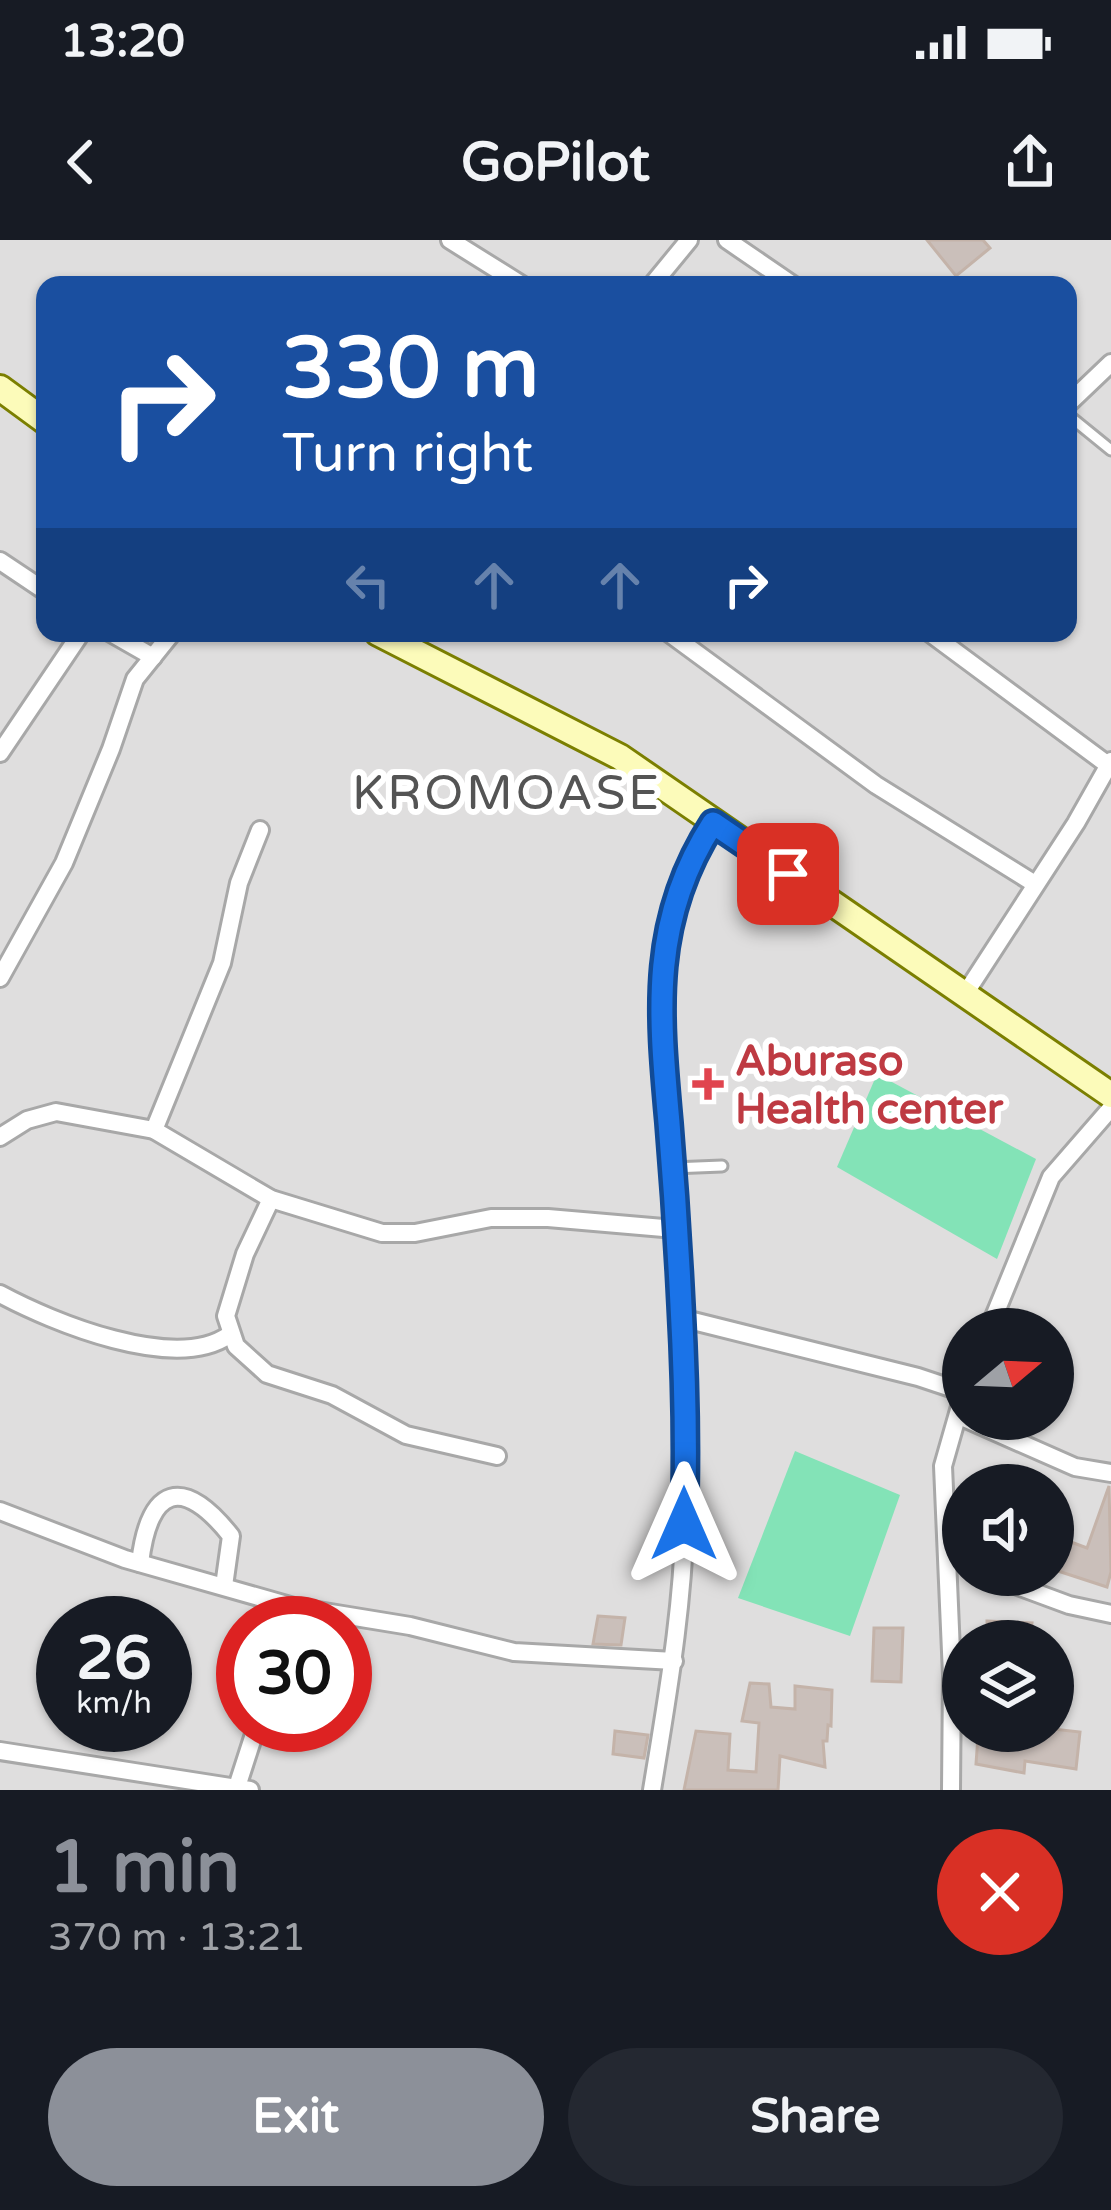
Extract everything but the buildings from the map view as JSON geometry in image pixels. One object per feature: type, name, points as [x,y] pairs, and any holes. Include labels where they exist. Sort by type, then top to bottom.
[{"type":"street","points":[[450,240],[472,245],[511,276]]},
{"type":"street","points":[[659,276],[689,240]]},
{"type":"street","points":[[727,240],[780,276]]},
{"type":"street","points":[[1077,395],[1111,363]]},
{"type":"street","points":[[0,388],[36,414]]},
{"type":"street","points":[[0,561],[36,585]]},
{"type":"street","points":[[0,753],[75,642]]},
{"type":"street","points":[[127,642],[153,657]]},
{"type":"street","points":[[0,978],[64,863],[135,679],[165,642]]},
{"type":"street","points":[[401,642],[620,757],[1111,1095]]},
{"type":"street","points":[[681,642],[876,784],[1035,884]]},
{"type":"street","points":[[942,642],[1110,763],[965,994]]},
{"type":"street","points":[[652,1790],[682,1594],[685,1500],[682,1318],[663,1059],[663,958],[689,860],[713,823]]},
{"type":"street","points":[[154,1130],[222,963],[238,883],[260,830]]},
{"type":"street","points":[[997,1308],[1051,1177],[1111,1108]]},
{"type":"street","points":[[0,1137],[27,1120],[56,1112],[154,1130],[271,1198],[382,1233],[415,1233],[491,1218],[675,1229]]},
{"type":"street","points":[[271,1198],[226,1316],[230,1335],[248,1359],[267,1374],[332,1395],[406,1435],[497,1456]]},
{"type":"street","points":[[0,1294],[92,1335],[132,1343],[206,1346],[230,1335]]},
{"type":"street","points":[[682,1318],[882,1367],[942,1387]]},
{"type":"street","points":[[1013,1440],[1076,1467],[1111,1473]]},
{"type":"street","points":[[140,1563],[152,1510],[163,1500],[182,1498],[218,1516],[232,1536],[224,1586]]},
{"type":"street","points":[[0,1511],[140,1563],[247,1596]]},
{"type":"street","points":[[951,1790],[954,1596]]},
{"type":"street","points":[[1045,1596],[1111,1614]]},
{"type":"street","points":[[372,1622],[410,1626],[514,1652],[674,1661]]},
{"type":"street","points":[[0,1751],[250,1790]]},
{"type":"street","points":[[236,1790],[248,1752]]},
{"type":"lane","points":[[1077,422],[1111,450]]},
{"type":"lane","points":[[672,1168],[722,1166]]},
{"type":"shaded area","points":[[0,240],[1111,240],[1111,1790],[0,1790]]},
{"type":"green space","points":[[877,1074],[1036,1159],[997,1259],[837,1167]]},
{"type":"green space","points":[[795,1451],[900,1495],[850,1636],[738,1598]]},
{"type":"place","name":"Aburaso Health center","points":[[708,1084]]},
{"type":"district","name":"KROMOASE","points":[[507,792]]},
{"type":"route","points":[[684,1524],[682,1306],[663,1059],[663,958],[674,902],[689,860],[713,823],[788,874]]}]
